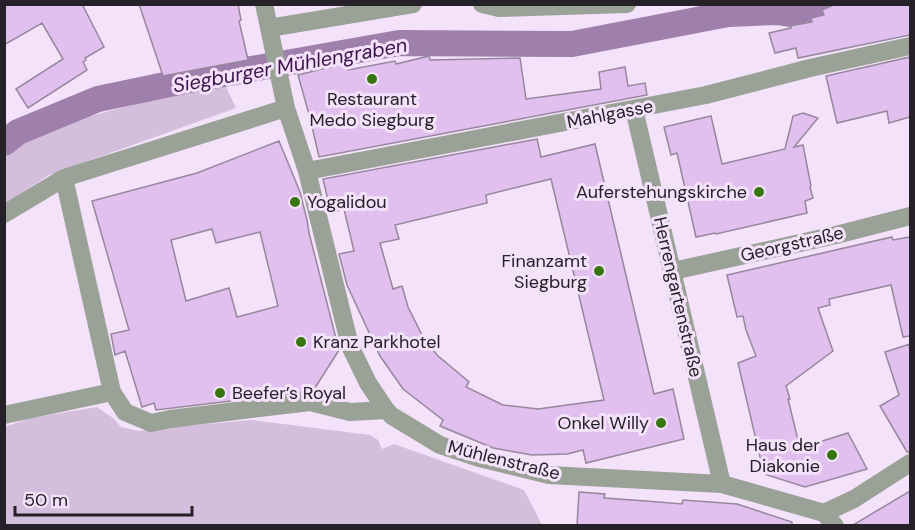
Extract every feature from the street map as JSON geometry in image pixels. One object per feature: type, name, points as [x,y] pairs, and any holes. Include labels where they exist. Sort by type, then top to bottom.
[{"type":"street","name":"Mühlenstraße","points":[[264,4],[286,108],[307,171],[350,346],[368,383],[386,410],[404,424],[440,445],[479,458],[549,475],[722,484],[830,519]]},
{"type":"street","points":[[269,28],[413,4]]},
{"type":"street","points":[[482,4],[499,8],[627,4]]},
{"type":"street","name":"Mahlgasse","points":[[307,171],[706,95],[810,68],[910,46]]},
{"type":"street","points":[[4,214],[64,178],[286,108]]},
{"type":"street","name":"Herrengartenstraße","points":[[634,109],[722,484]]},
{"type":"street","points":[[64,178],[112,392],[124,412],[151,423],[310,402],[350,412],[386,410]]},
{"type":"street","name":"Georgstraße","points":[[673,271],[910,216]]},
{"type":"street","points":[[4,415],[112,392]]},
{"type":"street","points":[[830,519],[854,499],[910,463]]},
{"type":"shaded area","points":[[225,85],[236,108],[49,175],[5,204],[5,149],[22,135],[190,89]]},
{"type":"shaded area","points":[[97,407],[121,427],[139,431],[253,420],[370,435],[378,440],[382,449],[394,444],[524,490],[542,525],[5,525],[4,427],[31,418]]},
{"type":"building","points":[[4,4],[82,4],[104,47],[85,58],[83,62],[87,70],[28,108],[16,89],[63,59],[42,23],[4,45]]},
{"type":"building","points":[[139,4],[238,4],[241,20],[239,21],[248,60],[163,76]]},
{"type":"building","points":[[836,4],[910,4],[910,35],[798,58],[796,48],[775,53],[769,33],[812,22],[811,18],[824,15],[822,10]]},
{"type":"building","points":[[429,56],[430,60],[520,58],[526,99],[601,89],[599,72],[625,67],[628,86],[645,83],[647,95],[319,157],[298,75],[346,63],[348,70],[395,61],[396,64]]},
{"type":"building","points":[[910,57],[910,117],[889,123],[887,111],[837,123],[826,76]]},
{"type":"building","name":"Auferstehungskirche","points":[[803,113],[818,118],[794,147],[803,145],[813,198],[805,201],[807,213],[696,237],[677,153],[671,155],[664,127],[711,116],[722,164],[785,149],[793,116]]},
{"type":"building","points":[[537,139],[541,157],[595,144],[654,394],[673,389],[684,439],[586,463],[583,450],[567,454],[532,455],[493,448],[440,426],[443,420],[403,389],[380,356],[347,285],[339,254],[354,251],[344,209],[331,213],[323,179]],"holes":[[[551,179],[604,400],[538,409],[503,405],[466,387],[469,382],[437,355],[423,337],[408,307],[402,286],[393,289],[380,243],[399,239],[395,225],[487,203],[486,195]]]},
{"type":"building","points":[[279,141],[300,192],[339,350],[313,391],[156,410],[154,403],[142,407],[125,351],[115,355],[111,334],[129,330],[92,201],[197,173]],"holes":[[[212,229],[216,243],[260,232],[278,306],[237,317],[229,288],[186,301],[171,240]]]},
{"type":"building","points":[[892,237],[893,240],[910,237],[910,336],[903,337],[891,285],[829,299],[830,305],[818,308],[833,351],[786,386],[800,448],[848,433],[867,469],[805,487],[764,474],[738,363],[756,356],[743,316],[737,317],[727,275]]},
{"type":"building","points":[[910,344],[910,452],[907,452],[880,406],[899,395],[885,352]]},
{"type":"building","points":[[910,491],[910,525],[853,525]]},
{"type":"building","points":[[579,492],[605,494],[604,498],[682,504],[683,500],[737,504],[792,522],[792,525],[577,525]]},
{"type":"waterway","name":"Siegburger Mühlengraben","points":[[4,143],[18,132],[98,99],[184,81],[399,43],[572,44],[728,14],[740,4]]},
{"type":"waterway","name":"Siegburger Mühlengraben","points":[[728,14],[777,12],[796,15],[818,4]]},
{"type":"place","name":"Restaurant Medo Siegburg","points":[[372,79]]},
{"type":"place","name":"Auferstehungskirche","points":[[759,192]]},
{"type":"place","name":"Yogalidou","points":[[295,202]]},
{"type":"place","name":"Finanzamt Siegburg","points":[[599,271]]},
{"type":"place","name":"Kranz Parkhotel","points":[[301,342]]},
{"type":"place","name":"Beefer’s Royal","points":[[220,393]]},
{"type":"place","name":"Onkel Willy","points":[[661,423]]},
{"type":"place","name":"Haus der Diakonie","points":[[832,455]]}]
